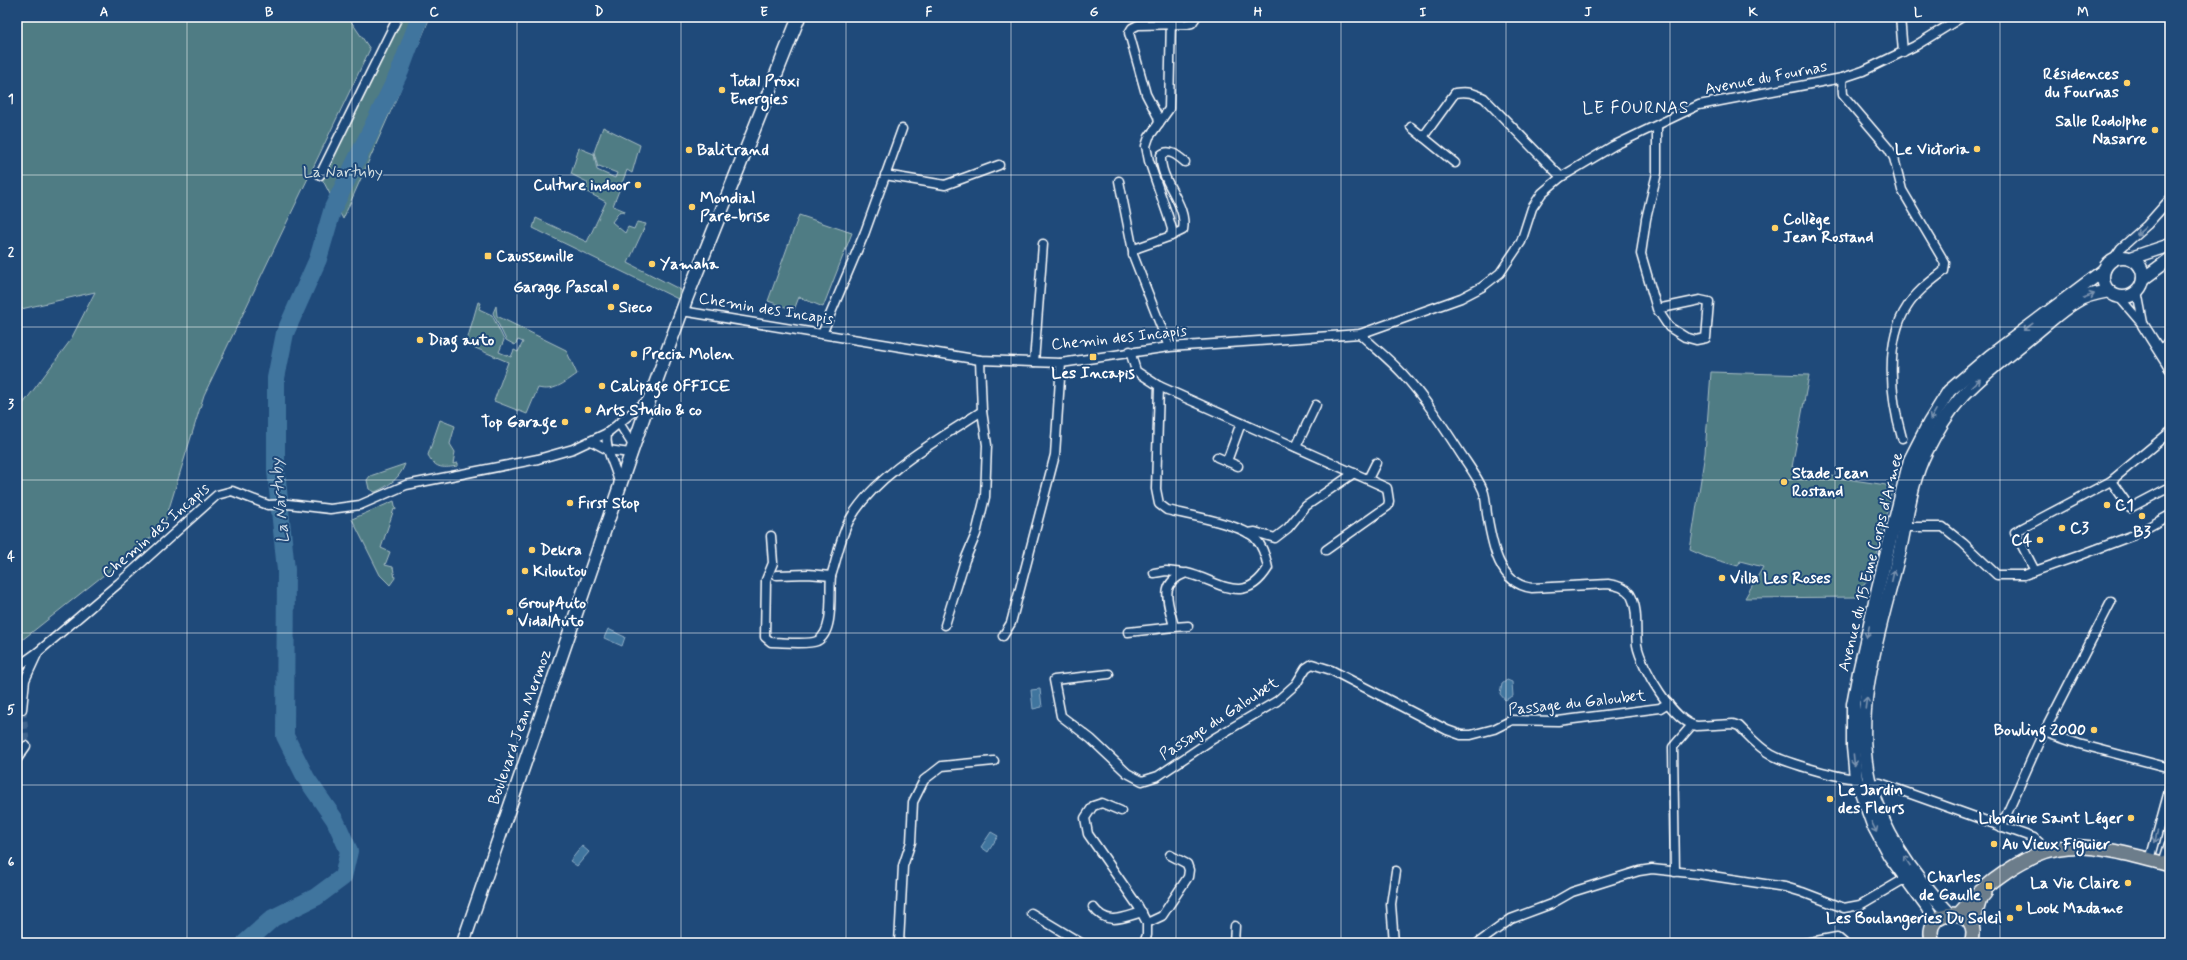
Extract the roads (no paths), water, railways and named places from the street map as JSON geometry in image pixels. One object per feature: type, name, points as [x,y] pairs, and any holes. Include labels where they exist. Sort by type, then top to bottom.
[{"type":"main road","points":[[682,311],[799,17]]},
{"type":"main road","points":[[2131,258],[2170,245]]},
{"type":"main road","points":[[2143,279],[2141,266],[2131,258],[2120,256],[2114,258],[2104,270],[2104,285],[2114,294],[2126,297],[2137,291],[2143,279],[2170,259]]},
{"type":"main road","name":"Avenue du 15 Eme Corps d'Armee","points":[[1931,935],[1927,907],[1889,855],[1873,825],[1856,778],[1853,747],[1854,698],[1878,588],[1910,460],[1938,407],[1949,391],[1990,356],[2104,270]]},
{"type":"main road","name":"Avenue du 15 Eme Corps d'Armee","points":[[1954,914],[1935,898],[1904,856],[1880,812],[1870,784],[1864,742],[1866,704],[1878,641],[1916,478],[1925,454],[1959,400],[1992,369],[2069,306],[2084,298],[2114,294]]},
{"type":"main road","name":"Chemin des Incapis","points":[[632,449],[682,311]]},
{"type":"main road","name":"Boulevard Jean Mermoz","points":[[463,943],[632,449]]},
{"type":"main road","points":[[1931,935],[1954,914],[2012,867],[2048,850],[2069,847],[2100,850],[2167,864]]},
{"type":"main road","points":[[1973,938],[1980,899],[1997,879]]},
{"type":"main road","points":[[1954,914],[1966,919],[1973,938]]},
{"type":"street","points":[[320,175],[398,17]]},
{"type":"street","points":[[1159,123],[1158,117],[1143,87],[1129,33],[1132,28],[1138,25],[1170,21],[1192,23],[1196,17]]},
{"type":"street","points":[[1900,17],[1903,52]]},
{"type":"street","name":"Avenue du Fournas","points":[[1360,334],[1462,298],[1482,287],[1500,273],[1521,242],[1532,208],[1542,193],[1561,177],[1613,146],[1699,105],[1842,78],[1863,71],[1903,52],[1962,17]]},
{"type":"street","points":[[1170,21],[1171,100],[1169,109],[1149,137],[1146,152],[1172,229],[1171,236]]},
{"type":"street","points":[[1842,78],[1844,95],[1889,149],[1894,158],[1902,190],[1936,246],[1946,267],[1944,271],[1921,289],[1906,307],[1893,336],[1896,420],[1902,438]]},
{"type":"street","points":[[1423,137],[1455,93],[1464,91],[1473,93],[1484,98],[1561,177]]},
{"type":"street","points":[[1656,309],[1700,300],[1709,302],[1706,338],[1696,340],[1685,337],[1669,327],[1656,309],[1641,254],[1646,219],[1657,173],[1657,126]]},
{"type":"street","points":[[1411,127],[1455,163]]},
{"type":"street","points":[[822,334],[865,232],[902,129]]},
{"type":"street","points":[[1133,251],[1183,230],[1184,220],[1164,173],[1161,155],[1171,152],[1185,162]]},
{"type":"street","points":[[885,175],[944,185],[999,165]]},
{"type":"street","points":[[1119,181],[1133,255],[1169,347]]},
{"type":"street","points":[[2114,258],[2121,248],[2148,225],[2168,201]]},
{"type":"street","points":[[1034,362],[1043,244]]},
{"type":"street","points":[[2137,291],[2143,326]]},
{"type":"street","points":[[2114,294],[2143,326],[2170,368]]},
{"type":"street","name":"Chemin des Incapis","points":[[682,311],[980,360],[1034,362],[1061,362],[1130,351],[1169,347],[1360,334]]},
{"type":"street","points":[[1360,334],[1401,372],[1425,400],[1475,475],[1484,491],[1491,535],[1497,557],[1506,575],[1513,582],[1521,587],[1532,588],[1608,584],[1618,586],[1630,594],[1635,609],[1637,646],[1643,663],[1668,703],[1683,720],[1692,725],[1733,724],[1739,726],[1772,755],[1796,764],[1856,778]]},
{"type":"street","points":[[2158,349],[2170,343]]},
{"type":"street","points":[[1130,351],[1136,372],[1159,386],[1387,488],[1389,501],[1388,506],[1326,550]]},
{"type":"street","points":[[945,626],[965,560],[976,534],[985,497],[987,445],[982,412],[980,360]]},
{"type":"street","points":[[1003,636],[1011,623],[1055,455],[1061,362]]},
{"type":"street","points":[[1154,573],[1166,571],[1198,575],[1235,590],[1248,588],[1260,581],[1268,568],[1265,553],[1255,537],[1240,528],[1167,510],[1159,504],[1156,489],[1159,386]]},
{"type":"street","name":"Chemin des Incapis","points":[[22,709],[20,699],[25,680],[38,652],[119,583],[217,495],[232,491],[268,505],[288,504],[330,509],[360,505],[406,485],[538,459],[573,449],[607,433],[650,398]]},
{"type":"street","points":[[1296,447],[1316,405]]},
{"type":"street","points":[[771,536],[773,563],[766,580],[765,637],[771,642],[810,642],[818,640],[822,636],[829,620],[831,576],[849,522],[878,486],[893,472],[982,412]]},
{"type":"street","points":[[591,441],[608,450],[632,449],[619,423]]},
{"type":"street","points":[[1227,461],[1241,423]]},
{"type":"street","points":[[2035,571],[2015,532],[2111,481],[2170,432]]},
{"type":"street","points":[[607,433],[605,443],[617,471],[619,484]]},
{"type":"street","points":[[1217,457],[1238,466]]},
{"type":"street","points":[[1368,479],[1376,463]]},
{"type":"street","points":[[1247,533],[1255,532],[1275,538],[1288,528],[1306,506],[1354,473]]},
{"type":"street","points":[[2111,481],[2130,508],[2170,487]]},
{"type":"street","points":[[1905,527],[1943,527],[1963,543],[1997,575],[2024,575],[2134,535],[2170,516]]},
{"type":"street","points":[[1174,627],[1166,597],[1168,586],[1175,577],[1186,573]]},
{"type":"street","points":[[777,575],[808,574],[831,576]]},
{"type":"street","points":[[2001,827],[2044,732],[2111,602]]},
{"type":"street","points":[[1128,632],[1188,626]]},
{"type":"street","points":[[17,667],[38,652]]},
{"type":"street","name":"Passage du Galoubet","points":[[1109,674],[1054,680],[1061,716],[1091,739],[1127,773],[1142,781],[1158,776],[1213,739],[1277,701],[1296,684],[1306,668],[1312,664],[1330,670],[1447,730],[1461,735],[1471,735],[1494,729],[1512,720],[1558,721],[1660,708],[1668,703]]},
{"type":"street","points":[[1675,872],[1673,747],[1692,725]]},
{"type":"street","points":[[2044,732],[2079,744],[2170,768]]},
{"type":"street","points":[[17,759],[26,746]]},
{"type":"street","points":[[899,943],[903,866],[911,842],[913,802],[924,780],[942,766],[994,761]]},
{"type":"street","points":[[1870,784],[1880,783],[2034,838],[2048,850]]},
{"type":"street","points":[[2150,860],[2170,787]]},
{"type":"street","points":[[1122,811],[1102,803],[1093,806],[1085,818],[1088,834],[1142,912],[1147,923],[1148,935],[1144,943]]},
{"type":"street","points":[[2167,864],[2170,841]]},
{"type":"street","points":[[1147,923],[1162,916],[1188,877],[1189,870],[1187,864],[1170,855]]},
{"type":"street","points":[[1478,943],[1512,919],[1551,904],[1572,892],[1639,871],[1652,869],[1785,887],[1844,908],[1860,905],[1906,878]]},
{"type":"street","points":[[1394,943],[1391,904],[1396,871]]},
{"type":"street","points":[[1093,907],[1098,914],[1108,919],[1142,912]]},
{"type":"street","points":[[1031,912],[1080,943]]},
{"type":"street","points":[[1234,943],[1236,926]]},
{"type":"street","points":[[1805,943],[1837,937],[1844,943]]},
{"type":"water","points":[[608,629],[625,637],[622,646],[604,638]]},
{"type":"water","points":[[1507,680],[1512,682],[1513,696],[1505,700],[1500,694],[1502,684]]},
{"type":"water","points":[[1040,689],[1042,707],[1033,709],[1031,690]]},
{"type":"water","points":[[991,832],[998,836],[988,852],[981,847]]},
{"type":"water","points":[[582,846],[589,852],[577,866],[570,861]]},
{"type":"waterway","name":"La Nartuby","points":[[245,943],[273,918],[316,897],[343,877],[349,851],[335,820],[306,778],[285,736],[286,570],[276,470],[276,378],[285,333],[318,259],[333,208],[400,71],[420,17]]},
{"type":"tunnel","points":[[22,709],[26,746]]},
{"type":"place","name":"Résidences du Fournas","points":[[2127,83]]},
{"type":"place","name":"Total Proxi Energies","points":[[722,90]]},
{"type":"place","name":"Salle Rodolphe Nasarre","points":[[2155,130]]},
{"type":"place","name":"Le Victoria","points":[[1977,149]]},
{"type":"place","name":"Balitrand","points":[[689,150]]},
{"type":"place","name":"Culture indoor","points":[[638,185]]},
{"type":"place","name":"Mondial Pare-brise","points":[[692,207]]},
{"type":"place","name":"Collège Jean Rostand","points":[[1775,228]]},
{"type":"place","name":"Caussemille","points":[[488,256]]},
{"type":"place","name":"Yamaha","points":[[652,264]]},
{"type":"place","name":"Garage Pascal","points":[[616,287]]},
{"type":"place","name":"Sieco","points":[[611,307]]},
{"type":"place","name":"Diag auto","points":[[420,340]]},
{"type":"place","name":"Precia Molen","points":[[634,354]]},
{"type":"place","name":"Les Incapis","points":[[1093,357]]},
{"type":"place","name":"Calipage OFFICE","points":[[602,386]]},
{"type":"place","name":"Arts Studio & co","points":[[588,410]]},
{"type":"place","name":"Top Garage","points":[[565,422]]},
{"type":"place","name":"Stade Jean Rostand","points":[[1784,482]]},
{"type":"place","name":"First Stop","points":[[570,503]]},
{"type":"place","name":"C1","points":[[2107,505]]},
{"type":"place","name":"B3","points":[[2142,516]]},
{"type":"place","name":"C3","points":[[2062,528]]},
{"type":"place","name":"C4","points":[[2040,540]]},
{"type":"place","name":"Dekra","points":[[532,550]]},
{"type":"place","name":"Kiloutou","points":[[525,571]]},
{"type":"place","name":"Villa Les Roses","points":[[1722,578]]},
{"type":"place","name":"GroupAuto VidalAuto","points":[[510,612]]},
{"type":"place","name":"Bowling 2000","points":[[2094,730]]},
{"type":"place","name":"Le Jardin des Fleurs","points":[[1830,799]]},
{"type":"place","name":"Librairie Saint Léger","points":[[2131,818]]},
{"type":"place","name":"Au Vieux Figuier","points":[[1994,844]]},
{"type":"place","name":"La Vie Claire","points":[[2128,883]]},
{"type":"place","name":"Charles de Gaulle","points":[[1989,886]]},
{"type":"place","name":"Look Madame","points":[[2019,908]]},
{"type":"place","name":"Les Boulangeries Du Soleil","points":[[2010,918]]},
{"type":"district","name":"LE FOURNAS","points":[[1636,108]]}]
